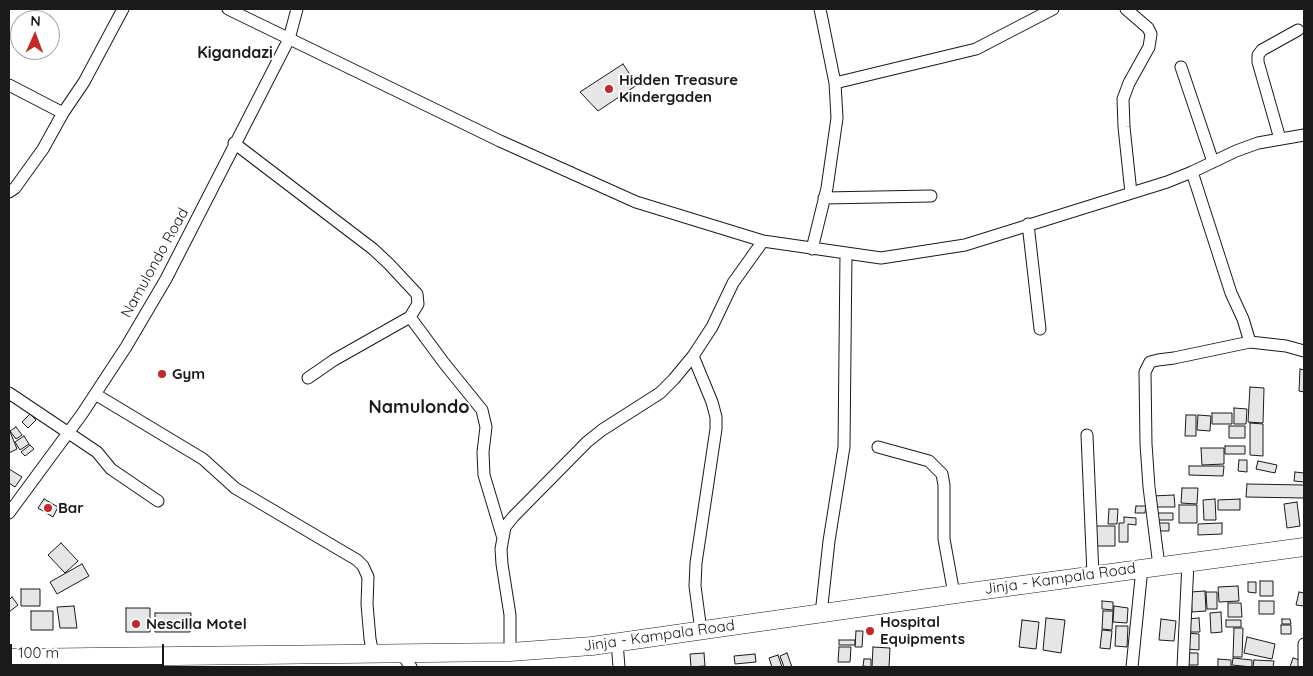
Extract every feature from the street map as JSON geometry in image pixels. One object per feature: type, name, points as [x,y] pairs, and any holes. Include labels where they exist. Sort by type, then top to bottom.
[{"type":"highway","name":"Jinja - Kampala Road","points":[[9,658],[176,662],[373,654],[406,660],[510,652],[617,642],[701,631],[1093,574],[1304,547]]},
{"type":"street","points":[[9,192],[15,188],[43,149],[63,113],[84,82],[123,9]]},
{"type":"street","points":[[228,9],[500,141],[636,202],[763,241],[881,258],[964,245],[1192,172],[1236,150],[1258,143],[1304,135]]},
{"type":"street","name":"Namulondo Road","points":[[9,513],[95,394],[126,347],[166,279],[234,143],[289,39],[297,9]]},
{"type":"street","points":[[812,249],[835,141],[837,118],[835,83],[820,9]]},
{"type":"street","points":[[835,83],[976,49],[1052,9]]},
{"type":"street","points":[[1126,9],[1148,28],[1151,34],[1149,47],[1129,83],[1123,99],[1131,193]]},
{"type":"street","points":[[1280,139],[1258,62],[1258,55],[1262,50],[1298,30]]},
{"type":"street","points":[[1181,67],[1214,162]]},
{"type":"street","points":[[9,85],[63,113]]},
{"type":"street","points":[[234,143],[366,244],[389,264],[417,294],[418,304],[410,317],[334,360],[308,378]]},
{"type":"street","points":[[1192,172],[1231,293],[1243,318],[1250,342]]},
{"type":"street","points":[[824,198],[930,196]]},
{"type":"street","points":[[1028,224],[1040,329]]},
{"type":"street","points":[[510,652],[510,615],[500,548],[505,527],[587,442],[602,430],[660,393],[674,379],[693,356],[712,327],[733,283],[763,241]]},
{"type":"street","points":[[821,614],[829,541],[844,447],[846,253]]},
{"type":"street","points":[[410,317],[482,410],[486,428],[483,452],[484,475],[502,535]]},
{"type":"street","points":[[1159,566],[1146,444],[1145,384],[1147,366],[1150,362],[1158,360],[1250,342],[1286,346],[1304,351]]},
{"type":"street","points":[[693,356],[712,402],[716,417],[716,429],[696,563],[696,595],[701,631]]},
{"type":"street","points":[[9,393],[97,452],[111,469],[158,501]]},
{"type":"street","points":[[95,394],[189,450],[203,459],[235,488],[363,566],[368,577],[368,613],[373,654]]},
{"type":"street","points":[[1087,435],[1093,574]]},
{"type":"street","points":[[878,448],[929,461],[942,474],[944,485],[944,539],[954,594]]},
{"type":"street","points":[[1182,667],[1188,562]]},
{"type":"street","points":[[1132,667],[1142,568]]},
{"type":"street","points":[[617,642],[620,667]]},
{"type":"street","points":[[1304,644],[1304,667]]},
{"type":"building","name":"Hidden Treasure Kindergaden","points":[[623,64],[637,85],[598,111],[580,92]]},
{"type":"building","points":[[1300,369],[1304,370],[1304,392],[1299,391]]},
{"type":"building","points":[[1250,387],[1264,388],[1263,423],[1248,422]]},
{"type":"building","points":[[1234,408],[1247,409],[1246,424],[1234,424]]},
{"type":"building","points":[[1212,413],[1232,413],[1232,424],[1212,424]]},
{"type":"building","points":[[30,414],[36,420],[28,428],[22,422]]},
{"type":"building","points":[[1186,415],[1196,415],[1196,436],[1185,436]]},
{"type":"building","points":[[1198,415],[1211,416],[1210,431],[1197,430]]},
{"type":"building","points":[[1250,423],[1263,424],[1263,456],[1250,455]]},
{"type":"building","points":[[1229,426],[1245,426],[1245,438],[1229,438]]},
{"type":"building","points":[[16,427],[22,435],[16,439],[10,431]]},
{"type":"building","points":[[9,429],[17,449],[9,453]]},
{"type":"building","points":[[24,436],[29,444],[20,450],[15,442]]},
{"type":"building","points":[[30,445],[34,449],[25,456],[21,452]]},
{"type":"building","points":[[1225,446],[1245,446],[1245,454],[1225,454]]},
{"type":"building","points":[[1201,448],[1224,448],[1224,464],[1202,465]]},
{"type":"building","points":[[1239,460],[1247,460],[1247,472],[1238,471]]},
{"type":"building","points":[[1258,461],[1277,465],[1275,473],[1256,469]]},
{"type":"building","points":[[1189,466],[1224,466],[1223,476],[1189,475]]},
{"type":"building","points":[[9,469],[22,477],[15,487],[9,483]]},
{"type":"building","points":[[1295,472],[1304,473],[1304,482],[1294,481]]},
{"type":"building","points":[[1247,484],[1304,485],[1304,498],[1246,497]]},
{"type":"building","points":[[1182,488],[1198,488],[1197,504],[1181,503]]},
{"type":"building","points":[[1174,495],[1175,507],[1152,507],[1152,496]]},
{"type":"building","name":"Bar","points":[[44,499],[58,507],[53,517],[38,508]]},
{"type":"building","points":[[1215,499],[1216,520],[1204,520],[1203,500]]},
{"type":"building","points":[[1240,499],[1240,510],[1218,510],[1218,500]]},
{"type":"building","points":[[1297,502],[1300,526],[1287,528],[1284,504]]},
{"type":"building","points":[[1179,505],[1197,505],[1197,523],[1179,523]]},
{"type":"building","points":[[1136,506],[1146,506],[1145,513],[1135,513]]},
{"type":"building","points":[[1109,509],[1118,509],[1117,524],[1108,524]]},
{"type":"building","points":[[1157,513],[1173,513],[1173,520],[1157,520]]},
{"type":"building","points":[[1124,517],[1136,518],[1136,525],[1128,524],[1128,542],[1119,542],[1119,523],[1124,523]]},
{"type":"building","points":[[1159,523],[1169,523],[1169,531],[1160,531]]},
{"type":"building","points":[[1222,523],[1222,534],[1198,535],[1198,524]]},
{"type":"building","points":[[1095,526],[1115,526],[1115,546],[1095,546]]},
{"type":"building","points":[[61,543],[78,561],[65,573],[48,555]]},
{"type":"building","points":[[82,564],[89,576],[57,594],[50,582]]},
{"type":"building","points":[[1260,581],[1273,581],[1273,596],[1260,596]]},
{"type":"building","points":[[1248,582],[1256,582],[1256,593],[1248,592]]},
{"type":"building","points":[[1238,586],[1239,601],[1219,602],[1218,587]]},
{"type":"building","points":[[21,589],[40,589],[40,606],[21,606]]},
{"type":"building","points":[[1205,591],[1206,611],[1192,612],[1191,592]]},
{"type":"building","points":[[1206,592],[1217,592],[1217,609],[1207,609]]},
{"type":"building","points":[[1299,592],[1304,593],[1304,606],[1296,605]]},
{"type":"building","points":[[12,597],[18,605],[9,612],[9,600]]},
{"type":"building","points":[[1102,601],[1113,602],[1113,610],[1102,609]]},
{"type":"building","points":[[1259,601],[1274,601],[1274,614],[1259,614]]},
{"type":"building","points":[[1228,603],[1241,603],[1242,617],[1228,617]]},
{"type":"building","points":[[74,606],[77,628],[60,628],[57,607]]},
{"type":"building","points":[[1114,606],[1128,608],[1127,623],[1113,622]]},
{"type":"building","points":[[126,608],[150,608],[150,632],[126,632]]},
{"type":"building","points":[[31,611],[53,611],[53,630],[31,630]]},
{"type":"building","points":[[1103,611],[1113,611],[1112,630],[1102,629]]},
{"type":"building","points":[[1221,612],[1222,632],[1211,633],[1210,613]]},
{"type":"building","points":[[155,613],[191,613],[190,632],[155,632]]},
{"type":"building","points":[[1046,618],[1065,620],[1061,653],[1043,650]]},
{"type":"building","points":[[1199,618],[1200,632],[1186,632],[1186,619]]},
{"type":"building","points":[[1161,619],[1176,621],[1174,641],[1159,640]]},
{"type":"building","points":[[1282,619],[1290,619],[1291,624],[1282,624]]},
{"type":"building","points":[[1022,620],[1039,622],[1036,649],[1019,647]]},
{"type":"building","points":[[1226,620],[1241,620],[1241,627],[1226,627]]},
{"type":"building","points":[[1281,625],[1291,625],[1291,634],[1281,634]]},
{"type":"building","points":[[1116,626],[1128,626],[1127,647],[1115,646]]},
{"type":"building","points":[[1234,628],[1243,628],[1242,657],[1233,657]]},
{"type":"building","points":[[1102,630],[1112,631],[1110,649],[1100,648]]},
{"type":"building","points":[[856,631],[863,631],[862,647],[855,647]]},
{"type":"building","points":[[1186,633],[1199,634],[1199,650],[1186,649]]},
{"type":"building","points":[[1247,637],[1275,644],[1272,659],[1244,653]]},
{"type":"building","points":[[839,640],[855,640],[855,645],[839,645]]},
{"type":"building","points":[[839,647],[851,647],[850,662],[838,662]]},
{"type":"building","points":[[873,647],[890,648],[889,667],[872,667]]},
{"type":"building","points":[[704,653],[705,666],[691,667],[690,654]]},
{"type":"building","points":[[787,653],[792,667],[784,667],[780,656]]},
{"type":"building","points":[[1185,653],[1198,653],[1198,665],[1184,665]]},
{"type":"building","points":[[755,654],[756,662],[735,664],[734,656]]},
{"type":"building","points":[[778,655],[782,667],[772,667],[769,658]]},
{"type":"building","points":[[1233,658],[1252,660],[1252,667],[1232,665]]},
{"type":"building","points":[[1293,658],[1303,661],[1301,667],[1290,667]]},
{"type":"building","points":[[864,659],[871,659],[871,667],[863,666]]},
{"type":"building","points":[[1218,659],[1231,660],[1231,667],[1218,667]]},
{"type":"building","points":[[1254,660],[1274,661],[1273,667],[1253,667]]},
{"type":"place","name":"Hidden Treasure Kindergaden","points":[[609,89]]},
{"type":"place","name":"Gym","points":[[162,374]]},
{"type":"place","name":"Bar","points":[[48,508]]},
{"type":"place","name":"Nescilla Motel","points":[[136,624]]},
{"type":"place","name":"Hospital Equipments","points":[[870,631]]},
{"type":"district","name":"Kigandazi","points":[[235,53]]},
{"type":"district","name":"Namulondo","points":[[419,408]]}]
